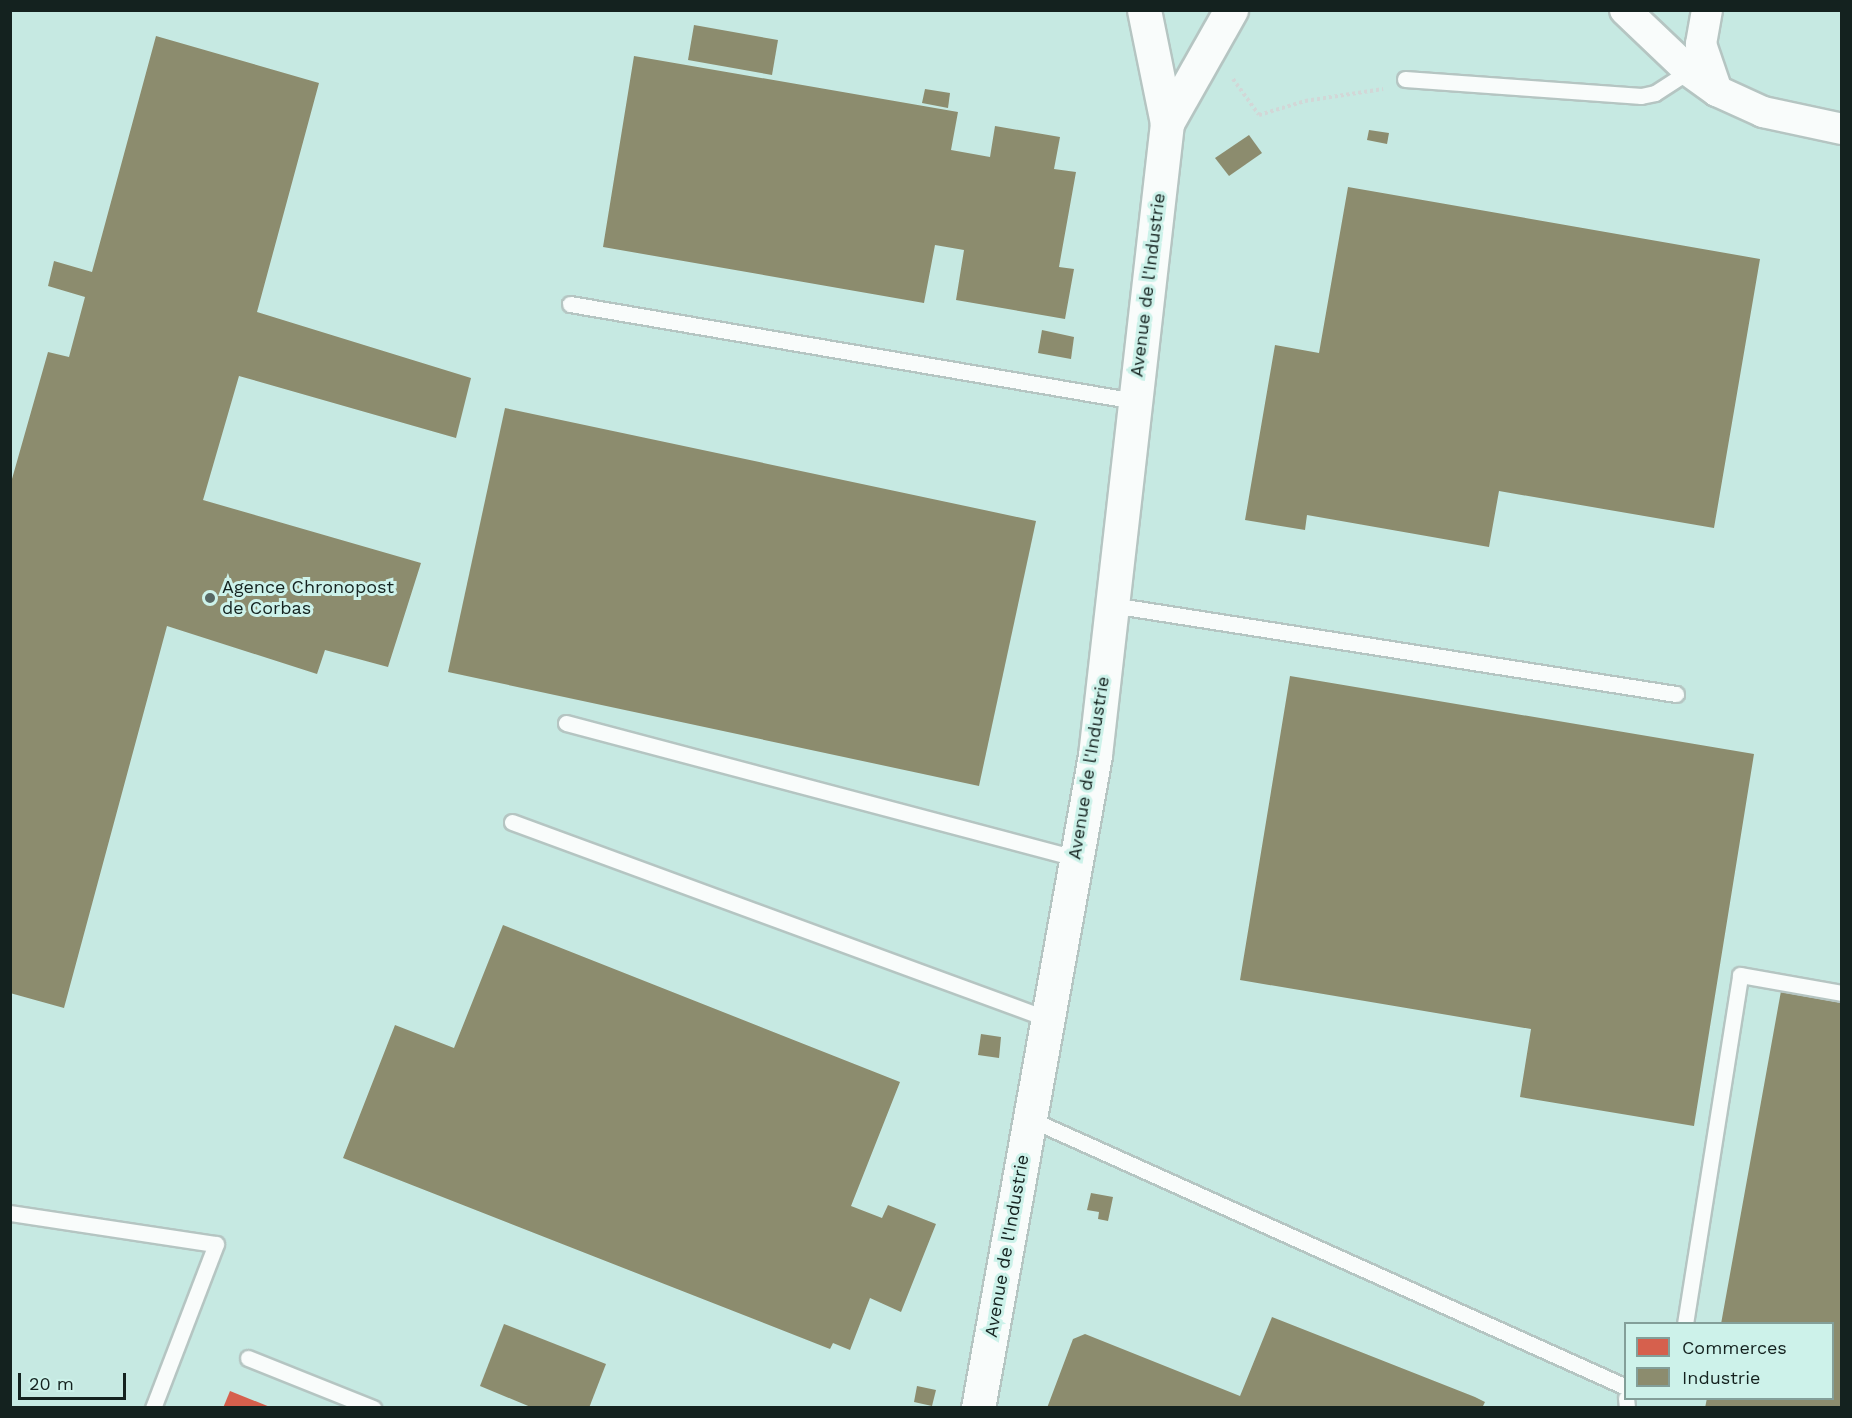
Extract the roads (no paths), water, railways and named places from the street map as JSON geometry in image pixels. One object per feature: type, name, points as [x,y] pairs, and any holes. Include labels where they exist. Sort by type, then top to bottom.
[{"type":"street","name":"Avenue de l'Industrie","points":[[978,1407],[1095,755],[1167,123],[1144,10]]},
{"type":"street","name":"Avenue de l'Industrie","points":[[1167,123],[1231,10]]},
{"type":"street","points":[[1625,10],[1689,71],[1717,91],[1762,112],[1842,129]]},
{"type":"street","points":[[1707,10],[1701,44],[1717,91]]},
{"type":"lane","points":[[1406,78],[1641,96],[1655,93],[1689,71]]},
{"type":"lane","points":[[570,304],[1135,402]]},
{"type":"lane","points":[[1112,605],[1676,694]]},
{"type":"lane","points":[[566,723],[1076,858]]},
{"type":"lane","points":[[512,822],[1048,1018]]},
{"type":"lane","points":[[1685,1322],[1740,975],[1842,993]]},
{"type":"lane","points":[[1030,1119],[1624,1385]]},
{"type":"lane","points":[[10,1213],[216,1244],[153,1407]]},
{"type":"lane","points":[[248,1358],[373,1407]]},
{"type":"place","name":"Agence Chronopost de Corbas","points":[[210,598]]}]
